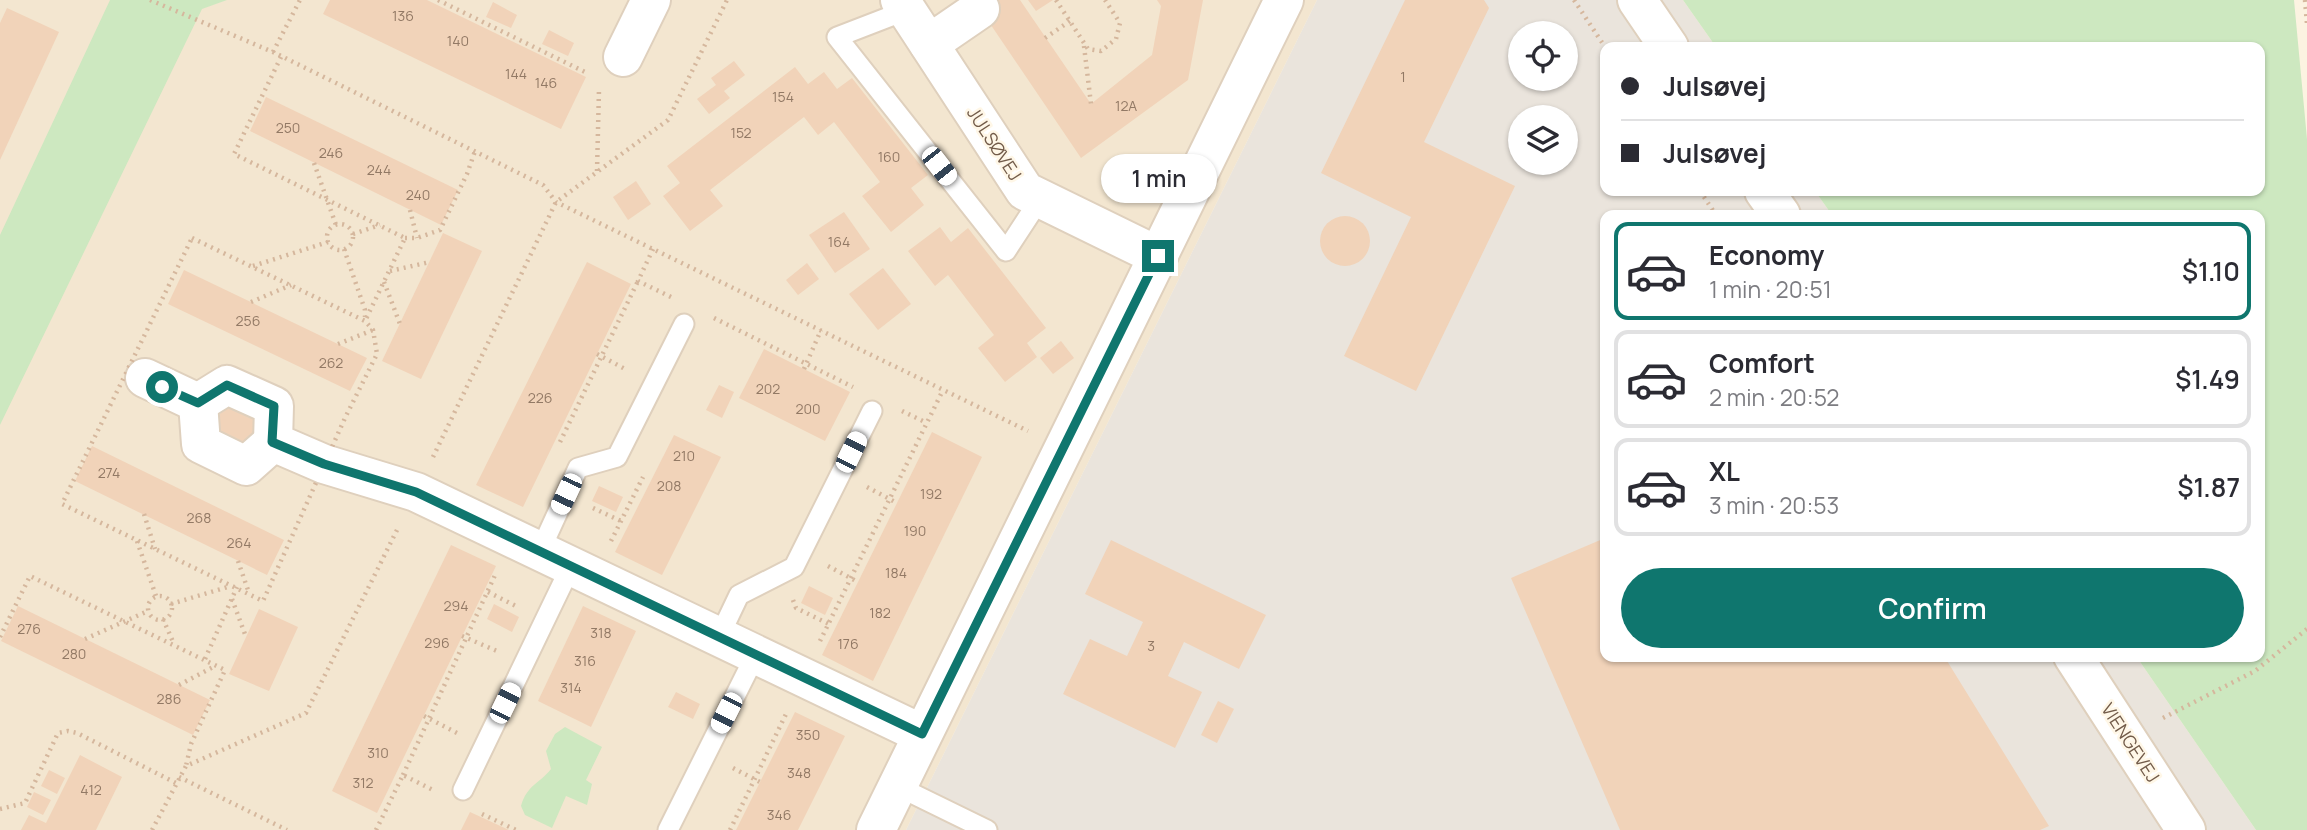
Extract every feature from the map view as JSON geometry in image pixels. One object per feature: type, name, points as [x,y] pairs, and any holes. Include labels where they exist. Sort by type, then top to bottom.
[{"type":"street","points":[[608,67],[651,0]]},
{"type":"street","points":[[876,830],[1284,0]]},
{"type":"street","points":[[1637,0],[1666,42]]},
{"type":"street","name":"JULSØVEJ","points":[[904,5],[1025,191],[1158,256]]},
{"type":"street","points":[[929,44],[981,9]]},
{"type":"street","points":[[145,378],[198,403]]},
{"type":"street","points":[[227,385],[274,406],[272,442],[246,466],[201,444],[198,403],[227,385]]},
{"type":"street","points":[[272,442],[324,464],[416,492],[922,734]]},
{"type":"street","name":"VIENGEVEJ","points":[[2077,662],[2186,830]]},
{"type":"lane","points":[[904,5],[837,37],[1006,251],[1040,198]]},
{"type":"lane","points":[[463,790],[555,558],[578,468],[617,457],[684,324]]},
{"type":"lane","points":[[719,637],[739,595],[794,567],[881,408]]},
{"type":"lane","points":[[668,830],[756,654]]},
{"type":"lane","points":[[897,786],[987,830]]},
{"type":"path","points":[[150,0],[273,52],[475,151],[543,185],[556,202],[1063,448]]},
{"type":"path","points":[[273,52],[300,0]]},
{"type":"path","points":[[438,0],[608,67],[599,82],[597,172]]},
{"type":"path","points":[[186,766],[306,713],[556,202],[668,120],[727,0]]},
{"type":"path","points":[[1056,0],[1088,49],[1101,51],[1116,39],[1120,23],[1105,0]]},
{"type":"path","points":[[1573,0],[1602,42]]},
{"type":"path","points":[[2305,0],[2307,24]]},
{"type":"path","points":[[1045,38],[1070,21]]},
{"type":"path","points":[[1083,42],[1091,104]]},
{"type":"path","points":[[281,56],[234,154],[405,238],[417,238],[440,230],[475,151]]},
{"type":"path","points":[[314,163],[336,225]]},
{"type":"path","points":[[410,209],[417,238]]},
{"type":"path","points":[[336,225],[349,227],[353,234],[350,246],[344,249],[338,249],[328,242],[330,229],[336,225]]},
{"type":"path","points":[[353,234],[380,225]]},
{"type":"path","points":[[344,249],[366,310],[366,321],[405,238]]},
{"type":"path","points":[[252,267],[328,242]]},
{"type":"path","points":[[653,249],[638,281],[674,299]]},
{"type":"path","points":[[389,271],[430,262]]},
{"type":"path","points":[[384,282],[400,324]]},
{"type":"path","points":[[251,302],[291,285]]},
{"type":"path","points":[[710,317],[854,388]]},
{"type":"path","points":[[338,344],[373,330]]},
{"type":"path","points":[[805,366],[821,330]]},
{"type":"path","points":[[597,354],[623,368]]},
{"type":"path","points":[[730,830],[757,781],[829,624],[943,390]]},
{"type":"path","points":[[881,408],[926,423]]},
{"type":"path","points":[[869,488],[897,503]]},
{"type":"path","points":[[144,514],[156,549]]},
{"type":"path","points":[[137,540],[156,596]]},
{"type":"path","points":[[239,561],[249,593]]},
{"type":"path","points":[[833,569],[858,582]]},
{"type":"path","points":[[782,573],[796,608],[829,624]]},
{"type":"path","points":[[0,638],[30,576],[225,670],[191,744],[186,766],[152,830]]},
{"type":"path","points":[[172,604],[235,586],[232,600],[205,659]]},
{"type":"path","points":[[156,596],[165,597],[172,604],[170,614],[163,619],[154,618],[148,611],[149,602],[156,596]]},
{"type":"path","points":[[232,600],[246,637]]},
{"type":"path","points":[[85,639],[148,611]]},
{"type":"path","points":[[163,619],[174,645]]},
{"type":"path","points":[[2127,737],[2255,671],[2307,629]]},
{"type":"path","points":[[462,636],[485,648]]},
{"type":"path","points":[[179,685],[216,665]]},
{"type":"path","points":[[424,716],[446,729]]},
{"type":"path","points":[[0,809],[25,803],[58,733],[68,731],[287,830]]},
{"type":"path","points":[[735,769],[757,781]]},
{"type":"shaded area","points":[[0,0],[1317,0],[906,830],[0,830]]},
{"type":"shaded area","points":[[1317,0],[1683,0],[1712,42],[1600,42],[1600,196],[1819,196],[1828,210],[1600,210],[1600,662],[2140,662],[2256,830],[906,830]]},
{"type":"green space","points":[[110,0],[227,0],[202,9],[0,425],[0,235]]},
{"type":"green space","points":[[1683,0],[2294,0],[2307,139],[2307,830],[2256,830],[2140,662],[2265,662],[2265,210],[1828,210],[1819,196],[2265,196],[2265,42],[1712,42]]},
{"type":"green space","points":[[565,727],[602,747],[586,780],[592,784],[587,805],[566,796],[552,828],[525,815],[521,806],[530,789],[551,769],[546,751],[555,734]]},
{"type":"building","points":[[330,0],[427,0],[586,77],[561,129],[323,14]]},
{"type":"building","points":[[974,0],[1020,0],[1091,104],[1152,55],[1161,6],[1157,0],[1203,0],[1188,80],[1081,158]]},
{"type":"building","points":[[1028,0],[1053,0],[1036,11]]},
{"type":"building","points":[[1405,0],[1484,0],[1489,8],[1424,142],[1515,186],[1416,391],[1344,356],[1411,217],[1321,173]]},
{"type":"building","points":[[493,2],[517,15],[511,28],[486,17]]},
{"type":"building","points":[[7,8],[59,32],[0,160],[0,23]]},
{"type":"building","points":[[549,30],[574,43],[568,56],[542,44]]},
{"type":"building","points":[[734,61],[745,75],[724,91],[730,98],[709,114],[697,99],[716,85],[711,78]]},
{"type":"building","points":[[795,67],[808,84],[824,72],[837,89],[852,78],[928,175],[911,188],[924,205],[891,232],[862,196],[880,182],[834,122],[818,135],[804,117],[710,190],[723,206],[690,231],[663,196],[680,183],[667,166]]},
{"type":"building","points":[[266,97],[458,190],[441,225],[250,131]]},
{"type":"building","points":[[636,181],[651,204],[628,220],[613,197]]},
{"type":"building","points":[[844,212],[870,249],[835,273],[809,235]]},
{"type":"building","points":[[1345,216],[1363,223],[1370,241],[1363,259],[1345,266],[1327,259],[1320,241],[1327,223]]},
{"type":"building","points":[[940,227],[951,242],[968,228],[1046,328],[1027,343],[1037,357],[1005,382],[978,348],[994,335],[948,275],[935,286],[908,251]]},
{"type":"building","points":[[443,233],[482,251],[421,379],[382,361]]},
{"type":"building","points":[[587,262],[631,284],[523,507],[476,485]]},
{"type":"building","points":[[807,263],[819,279],[798,295],[786,280]]},
{"type":"building","points":[[883,268],[911,304],[878,330],[849,294]]},
{"type":"building","points":[[184,270],[367,358],[350,391],[168,304]]},
{"type":"building","points":[[1061,341],[1074,358],[1053,374],[1040,358]]},
{"type":"building","points":[[764,349],[850,392],[825,441],[739,398]]},
{"type":"building","points":[[719,385],[734,392],[722,418],[706,410]]},
{"type":"building","points":[[228,398],[263,415],[246,451],[210,434]]},
{"type":"building","points":[[932,432],[982,457],[873,681],[822,655]]},
{"type":"building","points":[[674,435],[721,457],[662,575],[615,552]]},
{"type":"building","points":[[92,446],[284,540],[267,575],[75,481]]},
{"type":"building","points":[[599,486],[623,497],[616,512],[592,501]]},
{"type":"building","points":[[1111,540],[1266,615],[1239,669],[1184,642],[1168,676],[1202,692],[1175,748],[1063,694],[1090,639],[1127,656],[1143,622],[1085,594]]},
{"type":"building","points":[[1600,540],[1600,662],[1948,662],[2049,826],[2040,830],[1620,830],[1511,578]]},
{"type":"building","points":[[451,545],[496,566],[377,813],[332,791]]},
{"type":"building","points":[[809,586],[833,598],[825,615],[801,603]]},
{"type":"building","points":[[494,604],[519,617],[512,632],[487,619]]},
{"type":"building","points":[[18,606],[210,700],[193,735],[1,641]]},
{"type":"building","points":[[583,606],[636,631],[591,727],[538,701]]},
{"type":"building","points":[[259,609],[298,627],[269,691],[229,674]]},
{"type":"building","points":[[676,692],[700,704],[693,719],[668,707]]},
{"type":"building","points":[[1218,701],[1234,709],[1217,743],[1201,735]]},
{"type":"building","points":[[795,712],[845,736],[798,830],[736,830]]},
{"type":"building","points":[[80,755],[122,777],[96,830],[21,830],[29,815],[46,823]]},
{"type":"building","points":[[49,770],[65,778],[57,794],[41,786]]},
{"type":"building","points":[[34,792],[51,800],[43,815],[27,807]]},
{"type":"building","points":[[470,812],[509,830],[461,830]]},
{"type":"route","points":[[162,387],[198,403],[227,385],[274,406],[272,442],[324,464],[416,492],[922,734],[1158,256]]}]
